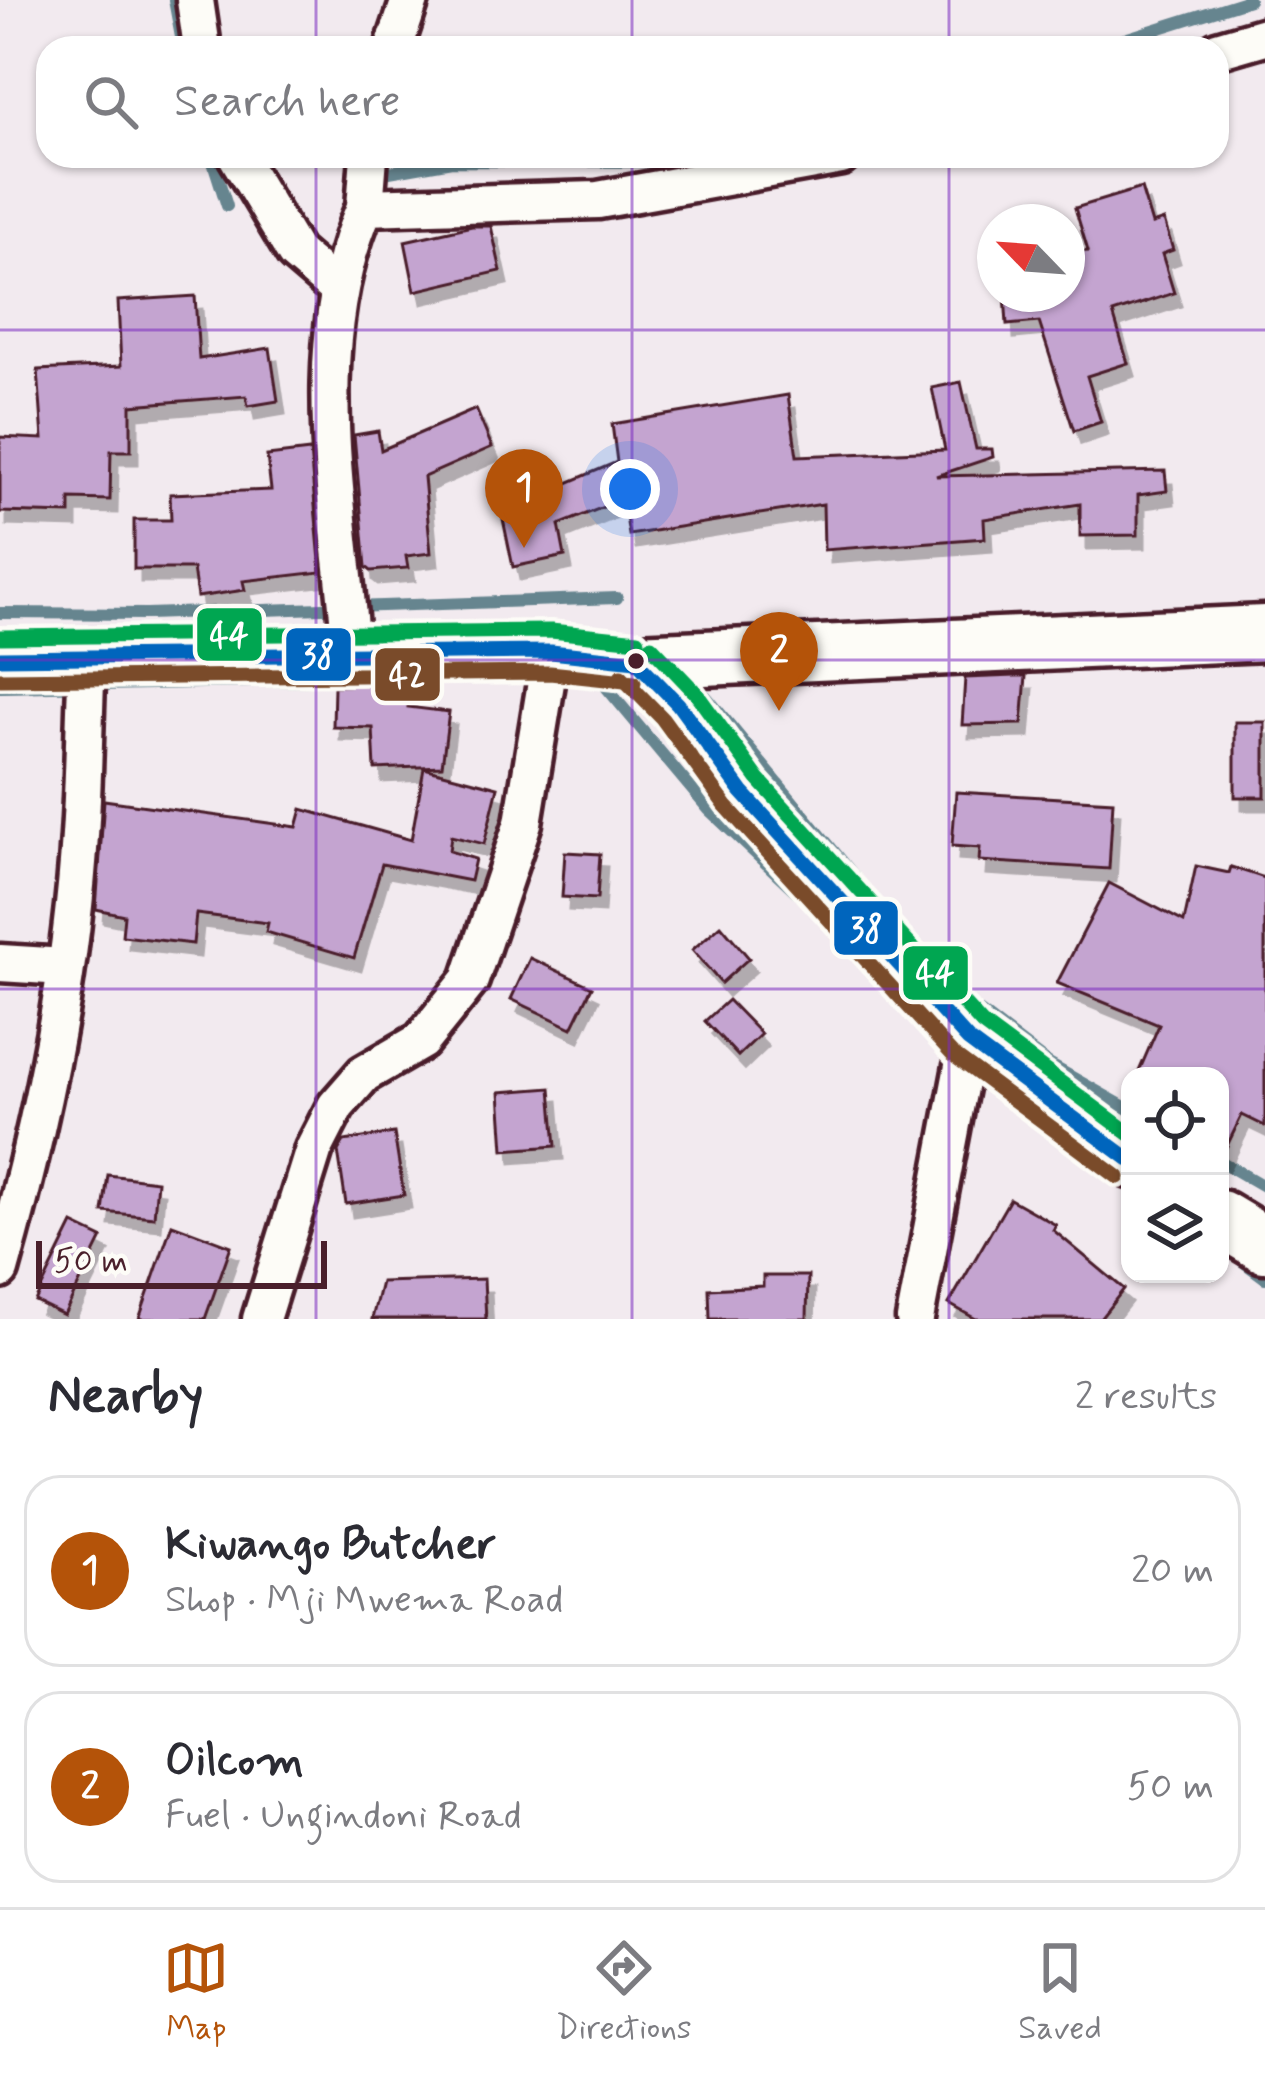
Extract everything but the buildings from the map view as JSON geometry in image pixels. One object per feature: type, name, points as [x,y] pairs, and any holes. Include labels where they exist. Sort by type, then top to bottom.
[{"type":"main road","points":[[0,658],[351,651],[551,652],[636,661],[1265,633]]},
{"type":"main road","points":[[636,661],[678,704],[742,792],[968,1040],[1121,1153]]},
{"type":"main road","points":[[1229,1223],[1265,1245]]},
{"type":"street","points":[[195,0],[200,36]]},
{"type":"street","points":[[398,36],[410,0]]},
{"type":"street","points":[[1229,46],[1265,36]]},
{"type":"street","points":[[244,168],[295,253],[337,289]]},
{"type":"street","points":[[351,651],[328,447],[337,289],[365,207],[368,168]]},
{"type":"street","points":[[365,207],[598,200],[775,168]]},
{"type":"street","points":[[261,1319],[314,1149],[336,1106],[364,1074],[421,1041],[470,980],[523,823],[551,652]]},
{"type":"street","points":[[0,1270],[31,1161],[65,967],[80,838],[87,659]]},
{"type":"street","points":[[0,963],[65,967]]},
{"type":"street","points":[[915,1319],[968,1040]]},
{"type":"waterway","points":[[174,0],[181,36]]},
{"type":"waterway","points":[[1134,36],[1249,0]]},
{"type":"waterway","points":[[215,168],[227,206]]},
{"type":"waterway","points":[[372,175],[412,168]]},
{"type":"waterway","points":[[0,613],[147,614],[617,598]]},
{"type":"waterway","points":[[595,674],[709,810],[809,904]]},
{"type":"waterway","points":[[0,687],[311,681]]},
{"type":"waterway","points":[[691,687],[706,696],[861,884]]},
{"type":"waterway","points":[[966,1001],[1047,1063],[1121,1105]]},
{"type":"waterway","points":[[1229,1166],[1265,1187]]},
{"type":"waterway","points":[[1242,1261],[1265,1278]]},
{"type":"transit line","name":"44","points":[[0,637],[551,631],[638,640]]},
{"type":"transit line","name":"44","points":[[651,646],[695,692],[758,779],[982,1024],[1121,1127]]},
{"type":"transit line","name":"38","points":[[0,658],[551,652],[636,661]]},
{"type":"transit line","name":"38","points":[[636,661],[678,704],[742,792],[968,1040],[1121,1153]]},
{"type":"transit line","name":"42","points":[[0,679],[550,673],[634,682]]},
{"type":"transit line","name":"42","points":[[621,676],[662,718],[726,806],[952,1054],[1118,1177]]},
{"type":"place","name":"Kiwango Butcher","points":[[524,548]]},
{"type":"place","name":"Oilcom","points":[[779,711]]}]
